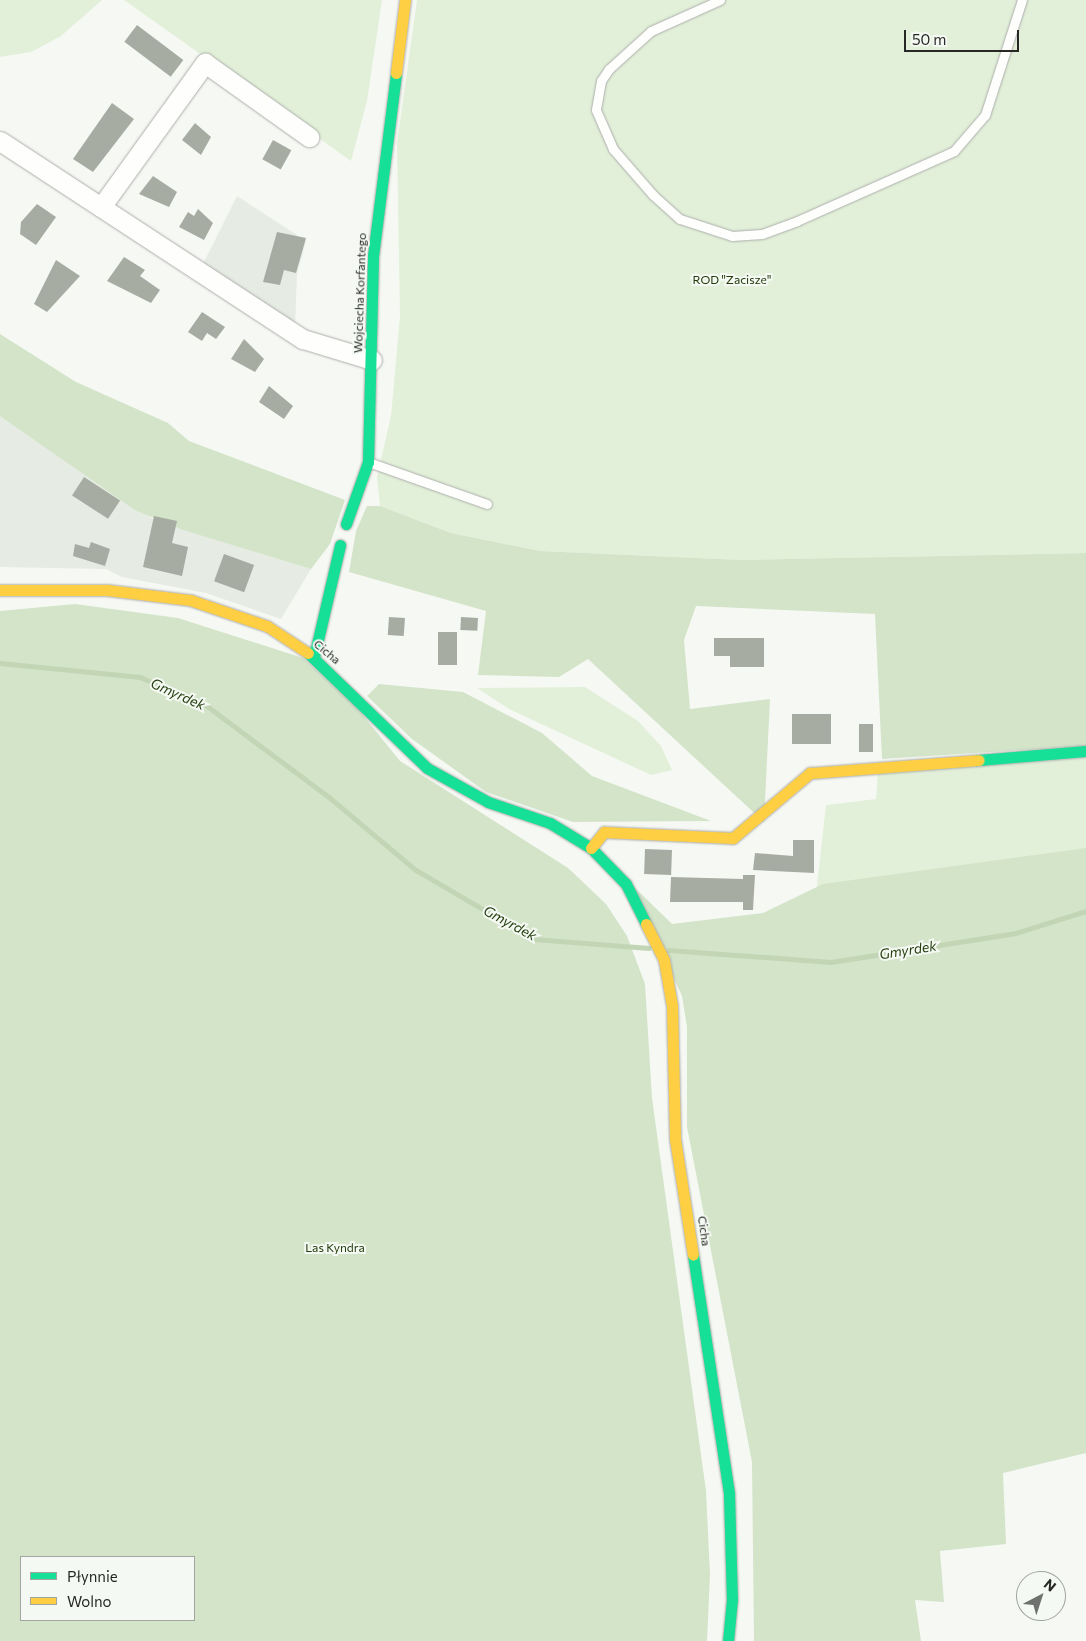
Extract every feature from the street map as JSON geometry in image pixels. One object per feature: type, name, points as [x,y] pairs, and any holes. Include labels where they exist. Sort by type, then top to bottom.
[{"type":"street","name":"Wojciecha Korfantego","points":[[346,524],[368,462],[372,360],[373,256],[405,0]]},
{"type":"street","points":[[101,208],[205,63],[309,137]]},
{"type":"street","points":[[0,141],[303,339],[372,360]]},
{"type":"street","points":[[314,657],[340,544]]},
{"type":"street","name":"Cicha","points":[[0,590],[106,590],[190,600],[267,626],[314,657],[427,768],[488,802],[550,823],[591,848],[626,884],[656,940],[664,960],[672,1006],[675,1139],[729,1494],[732,1590],[728,1641]]},
{"type":"street","points":[[591,848],[604,832],[733,838],[810,773],[1086,751]]},
{"type":"lane","points":[[720,0],[651,31],[609,69],[600,81],[596,110],[613,149],[653,196],[680,219],[732,236],[762,234],[954,151],[985,115],[1022,0]]},
{"type":"lane","points":[[368,462],[487,504]]},
{"type":"shaded area","points":[[237,196],[306,241],[297,274],[295,327],[202,266]]},
{"type":"shaded area","points":[[0,416],[156,521],[311,569],[281,619],[206,593],[122,577],[106,569],[0,567]]},
{"type":"green space","points":[[0,0],[102,0],[61,36],[31,52],[0,57]]},
{"type":"green space","points":[[124,0],[382,0],[367,101],[351,161]]},
{"type":"green space","name":"ROD \"Zacisze\"","points":[[417,0],[1086,0],[1086,553],[742,560],[540,551],[451,533],[380,506],[377,477],[391,416],[400,316],[397,143]]},
{"type":"green space","points":[[0,334],[76,382],[168,423],[189,441],[345,500],[330,544],[311,569],[180,529],[135,510],[0,416]]},
{"type":"green space","points":[[367,506],[380,506],[451,533],[540,551],[742,560],[1086,553],[1086,746],[882,759],[875,614],[696,606],[684,640],[690,709],[770,699],[764,822],[588,659],[559,677],[478,675],[486,611],[349,572],[356,531]]},
{"type":"green space","name":"Las Kyndra","points":[[75,604],[178,618],[303,658],[357,708],[400,761],[568,868],[606,904],[627,936],[645,984],[652,1098],[706,1491],[710,1575],[707,1641],[0,1641],[0,611]]},
{"type":"green space","points":[[379,684],[463,692],[542,733],[592,776],[711,821],[573,822],[486,792],[412,739],[367,696]]},
{"type":"green space","points":[[585,687],[638,721],[661,746],[672,770],[651,775],[509,709],[477,688]]},
{"type":"green space","points":[[1086,758],[1086,857],[816,894],[826,805],[876,799],[878,772]]},
{"type":"green space","points":[[1086,848],[1086,1453],[1003,1473],[1006,1544],[940,1551],[944,1602],[915,1600],[921,1641],[754,1641],[752,1462],[687,1127],[687,1027],[682,996],[631,884],[672,924],[763,913],[823,884]]},
{"type":"building","points":[[137,25],[183,60],[171,77],[124,42]]},
{"type":"building","points":[[112,103],[134,119],[93,172],[73,159]]},
{"type":"building","points":[[195,123],[211,137],[201,155],[182,140]]},
{"type":"building","points":[[273,140],[291,150],[281,169],[262,159]]},
{"type":"building","points":[[153,176],[177,192],[169,207],[139,194]]},
{"type":"building","points":[[37,204],[56,217],[36,245],[20,234],[21,222]]},
{"type":"building","points":[[198,209],[213,223],[204,240],[179,227],[188,212],[194,216]]},
{"type":"building","points":[[277,232],[306,238],[296,273],[284,270],[280,285],[263,282]]},
{"type":"building","points":[[124,257],[145,270],[140,276],[160,290],[151,303],[107,281]]},
{"type":"building","points":[[56,260],[80,276],[47,312],[34,304]]},
{"type":"building","points":[[202,312],[225,327],[216,339],[207,333],[202,341],[188,332]]},
{"type":"building","points":[[244,339],[264,359],[255,372],[231,359]]},
{"type":"building","points":[[269,386],[293,406],[284,419],[259,402]]},
{"type":"building","points":[[84,477],[120,500],[108,519],[72,495]]},
{"type":"building","points":[[154,516],[177,521],[172,543],[188,547],[182,576],[143,567]]},
{"type":"building","points":[[91,542],[110,549],[105,566],[73,556],[75,544],[89,548]]},
{"type":"building","points":[[224,554],[254,565],[244,592],[214,581]]},
{"type":"building","points":[[389,617],[405,618],[404,636],[388,635]]},
{"type":"building","points":[[461,617],[478,618],[477,631],[460,630]]},
{"type":"building","points":[[438,632],[457,632],[457,665],[438,665]]},
{"type":"building","points":[[714,638],[764,638],[764,667],[730,667],[730,656],[714,656]]},
{"type":"building","points":[[792,714],[831,714],[831,744],[792,744]]},
{"type":"building","points":[[859,724],[873,724],[873,752],[859,752]]},
{"type":"building","points":[[793,840],[814,840],[814,873],[753,870],[755,853],[793,856]]},
{"type":"building","points":[[645,849],[672,850],[671,875],[644,874]]},
{"type":"building","points":[[743,875],[755,875],[753,910],[743,910],[743,902],[670,902],[671,877],[743,879]]},
{"type":"waterway","name":"Gmyrdek","points":[[0,663],[140,677],[206,705],[329,797],[416,870],[534,939],[649,948]]},
{"type":"waterway","name":"Gmyrdek","points":[[669,950],[831,962],[1016,933],[1086,911]]},
{"type":"traffic: fast","points":[[346,524],[368,462],[373,256],[396,73]]},
{"type":"traffic: fast","points":[[314,657],[340,545]]},
{"type":"traffic: fast","points":[[308,653],[427,768],[488,802],[550,823],[591,848],[626,884],[646,924]]},
{"type":"traffic: fast","points":[[978,760],[1086,751]]},
{"type":"traffic: fast","points":[[693,1255],[729,1494],[732,1599],[728,1641]]},
{"type":"traffic: slow","points":[[396,73],[405,0]]},
{"type":"traffic: slow","points":[[0,590],[107,590],[190,600],[267,626],[308,653]]},
{"type":"traffic: slow","points":[[591,848],[604,832],[733,838],[810,773],[978,760]]},
{"type":"traffic: slow","points":[[646,924],[664,960],[672,1006],[675,1139],[693,1255]]}]
